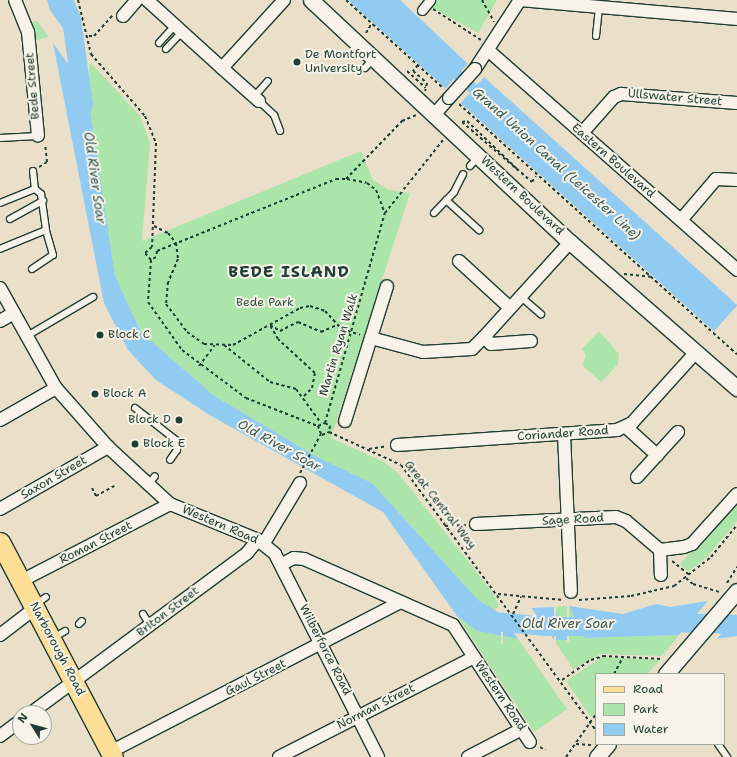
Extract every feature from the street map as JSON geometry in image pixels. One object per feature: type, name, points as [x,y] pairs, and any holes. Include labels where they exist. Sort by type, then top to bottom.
[{"type":"main road","name":"Narborough Road","points":[[0,542],[22,581],[59,635],[75,681],[111,754]]},
{"type":"street","name":"Bede Street","points":[[15,0],[28,32],[38,136]]},
{"type":"street","points":[[120,13],[137,0]]},
{"type":"street","points":[[222,68],[284,0]]},
{"type":"street","name":"Western Boulevard","points":[[311,0],[369,63],[435,114],[452,130],[474,161],[570,242],[737,388]]},
{"type":"street","points":[[151,1],[178,28],[256,99]]},
{"type":"street","points":[[435,114],[491,49],[517,1],[737,19]]},
{"type":"street","name":"Eastern Boulevard","points":[[491,49],[582,133],[737,270]]},
{"type":"street","name":"Ullswater Street","points":[[582,133],[614,97],[621,94],[737,103]]},
{"type":"street","points":[[681,220],[716,179],[737,180]]},
{"type":"street","points":[[371,338],[423,352],[472,349],[570,242]]},
{"type":"street","points":[[459,262],[509,307]]},
{"type":"street","points":[[345,421],[387,286]]},
{"type":"street","name":"Western Road","points":[[0,288],[56,388],[108,447],[152,481],[170,504],[261,541],[282,564],[294,558],[304,559],[453,625],[530,742]]},
{"type":"street","points":[[0,322],[14,313]]},
{"type":"street","points":[[484,337],[491,344],[531,341]]},
{"type":"street","name":"Coriander Road","points":[[397,445],[564,434],[626,427],[696,352]]},
{"type":"street","points":[[0,420],[56,388]]},
{"type":"street","points":[[626,427],[657,455]]},
{"type":"street","points":[[637,477],[678,432]]},
{"type":"street","points":[[564,434],[571,592]]},
{"type":"street","name":"Saxon Street","points":[[0,509],[108,447]]},
{"type":"street","name":"Briton Street","points":[[42,705],[247,553],[261,541],[299,480]]},
{"type":"street","points":[[661,575],[660,550],[692,544],[737,494]]},
{"type":"street","name":"Roman Street","points":[[22,581],[170,504]]},
{"type":"street","name":"Sage Road","points":[[476,524],[616,517],[626,521],[660,550]]},
{"type":"street","name":"Wilberforce Road","points":[[282,564],[378,757]]},
{"type":"street","points":[[665,667],[686,650],[729,595]]},
{"type":"street","name":"Gaul Street","points":[[111,754],[322,645],[401,602]]},
{"type":"street","points":[[0,635],[38,603]]},
{"type":"street","name":"Norman Street","points":[[279,757],[474,657]]},
{"type":"street","points":[[0,736],[12,727]]},
{"type":"street","points":[[468,757],[522,729]]},
{"type":"lane","points":[[596,36],[599,8]]},
{"type":"lane","points":[[159,43],[178,28]]},
{"type":"lane","points":[[166,49],[178,28]]},
{"type":"lane","points":[[268,81],[256,99],[274,115],[280,131]]},
{"type":"lane","name":"Bede Street","points":[[0,138],[38,136]]},
{"type":"lane","points":[[32,269],[53,255],[46,230],[43,201],[35,189],[33,171]]},
{"type":"lane","points":[[434,213],[446,200],[463,174]]},
{"type":"lane","points":[[0,203],[35,189]]},
{"type":"lane","points":[[446,200],[479,230]]},
{"type":"lane","points":[[10,219],[43,201]]},
{"type":"lane","points":[[0,248],[46,230]]},
{"type":"lane","points":[[520,296],[541,314]]},
{"type":"lane","points":[[27,336],[93,297]]},
{"type":"lane","points":[[134,408],[176,440],[177,450],[170,460]]},
{"type":"lane","points":[[143,614],[150,625]]},
{"type":"lane","points":[[719,745],[727,757]]},
{"type":"path","points":[[78,0],[89,36],[91,54],[145,116],[156,143],[152,247],[145,252],[151,260],[148,302],[167,332],[199,366],[246,398],[318,426],[321,434],[318,443],[299,480]]},
{"type":"path","points":[[346,0],[418,65],[536,176],[652,277],[737,354]]},
{"type":"path","points":[[482,0],[501,33]]},
{"type":"path","points":[[426,5],[491,49]]},
{"type":"path","points":[[89,36],[94,36],[120,13]]},
{"type":"path","points":[[370,37],[364,32],[372,24]]},
{"type":"path","points":[[404,68],[426,89],[427,83],[414,71],[418,65]]},
{"type":"path","points":[[346,179],[402,121],[416,115]]},
{"type":"path","points":[[518,170],[467,121],[462,122],[518,170],[532,182],[536,176]]},
{"type":"path","points":[[481,134],[485,129]]},
{"type":"path","name":"Martin Ryan Walk","points":[[325,423],[353,333],[385,213],[452,130]]},
{"type":"path","points":[[33,171],[46,162],[44,138],[38,136]]},
{"type":"path","points":[[157,251],[336,179],[346,179],[367,183],[376,190],[385,213]]},
{"type":"path","points":[[154,226],[168,233],[176,243],[178,259],[168,282],[166,304],[196,339],[215,345],[224,345],[243,341],[300,308],[310,306],[325,311],[337,325],[353,333]]},
{"type":"path","points":[[152,247],[157,251]]},
{"type":"path","points":[[151,260],[157,256],[157,251]]},
{"type":"path","points":[[613,280],[627,272],[652,277]]},
{"type":"path","points":[[270,325],[280,331],[298,322],[321,332],[337,325]]},
{"type":"path","points":[[270,325],[278,339],[315,373],[312,388],[304,396]]},
{"type":"path","points":[[199,366],[215,345]]},
{"type":"path","points":[[224,345],[254,372],[270,382],[296,389],[304,396],[321,423]]},
{"type":"path","points":[[318,426],[321,423],[325,423],[330,426],[330,432],[321,434]]},
{"type":"path","name":"Great Central Way","points":[[330,432],[401,466],[562,680],[595,728]]},
{"type":"path","points":[[368,449],[397,445]]},
{"type":"path","points":[[92,488],[96,496],[114,486]]},
{"type":"path","points":[[446,526],[476,524]]},
{"type":"path","points":[[498,594],[572,600],[631,596],[662,590],[686,578],[711,557],[737,525]]},
{"type":"path","points":[[660,550],[689,575]]},
{"type":"path","points":[[686,578],[693,584],[729,595]]},
{"type":"path","points":[[513,614],[521,597]]},
{"type":"path","points":[[562,680],[591,660],[623,656],[665,667]]},
{"type":"path","points":[[614,673],[623,656]]},
{"type":"path","points":[[566,757],[595,716]]},
{"type":"path","points":[[576,744],[599,749]]},
{"type":"green space","points":[[430,0],[497,0],[478,33],[427,5]]},
{"type":"green space","points":[[37,21],[49,37],[29,42],[25,24]]},
{"type":"green space","name":"Bede Park","points":[[90,62],[140,116],[150,143],[142,241],[361,151],[373,180],[389,190],[410,193],[331,438],[384,462],[397,472],[494,594],[499,607],[492,611],[478,600],[372,483],[315,456],[213,395],[141,332],[115,276],[86,89]]},
{"type":"green space","points":[[599,331],[619,354],[618,364],[601,382],[582,365],[586,355],[582,349]]},
{"type":"green space","points":[[737,501],[737,521],[707,557],[688,572],[680,564]]},
{"type":"green space","points":[[569,606],[585,638],[679,635],[662,656],[601,654],[573,669],[554,640],[568,640],[554,607]]},
{"type":"green space","points":[[457,616],[477,631],[518,639],[567,709],[534,732]]},
{"type":"green space","points":[[602,657],[660,660],[648,673],[595,673],[595,715],[591,717],[566,681]]},
{"type":"water","points":[[47,0],[71,0],[86,60],[50,10]]},
{"type":"water","points":[[348,0],[400,0],[468,64],[446,89]]},
{"type":"water","points":[[53,43],[87,90],[115,276],[141,332],[213,395],[315,456],[372,483],[478,600],[501,614],[518,639],[477,631],[457,616],[383,512],[211,416],[156,380],[128,350],[104,303]]},
{"type":"water","points":[[484,77],[737,305],[714,331],[461,103]]},
{"type":"water","points":[[708,601],[679,635],[585,638],[569,606],[623,614],[656,604],[670,607]]},
{"type":"water","points":[[554,607],[568,640],[554,640],[531,608]]},
{"type":"water","points":[[737,615],[737,636],[716,639]]},
{"type":"pier","points":[[52,41],[55,42],[88,87],[86,88]]},
{"type":"pier","points":[[469,62],[470,66],[444,91],[444,90]]},
{"type":"pier","points":[[483,76],[485,76],[460,104],[460,102]]},
{"type":"pier","points":[[710,600],[681,636],[678,637]]},
{"type":"pier","points":[[567,606],[569,606],[569,642],[567,642]]},
{"type":"pier","points":[[554,607],[556,607],[556,643],[554,643]]},
{"type":"pier","points":[[529,608],[531,608],[554,640],[551,640]]},
{"type":"pier","points":[[737,613],[737,615],[715,641],[715,638]]},
{"type":"pier","points":[[501,614],[503,614],[503,644],[501,644]]},
{"type":"waterway","name":"Old River Soar","points":[[63,0],[71,19],[83,104]]},
{"type":"waterway","name":"Grand Union Canal (Leicester Line)","points":[[447,65],[485,99]]},
{"type":"waterway","name":"Old River Soar","points":[[481,620],[547,626],[606,626]]},
{"type":"waterway","name":"Old River Soar","points":[[667,622],[737,624]]},
{"type":"place","name":"De Montfort University","points":[[297,62]]},
{"type":"place","name":"Block C","points":[[100,335]]},
{"type":"place","name":"Block A","points":[[95,394]]},
{"type":"place","name":"Block D","points":[[179,420]]},
{"type":"place","name":"Block E","points":[[135,444]]},
{"type":"district","name":"BEDE ISLAND","points":[[289,272]]}]
